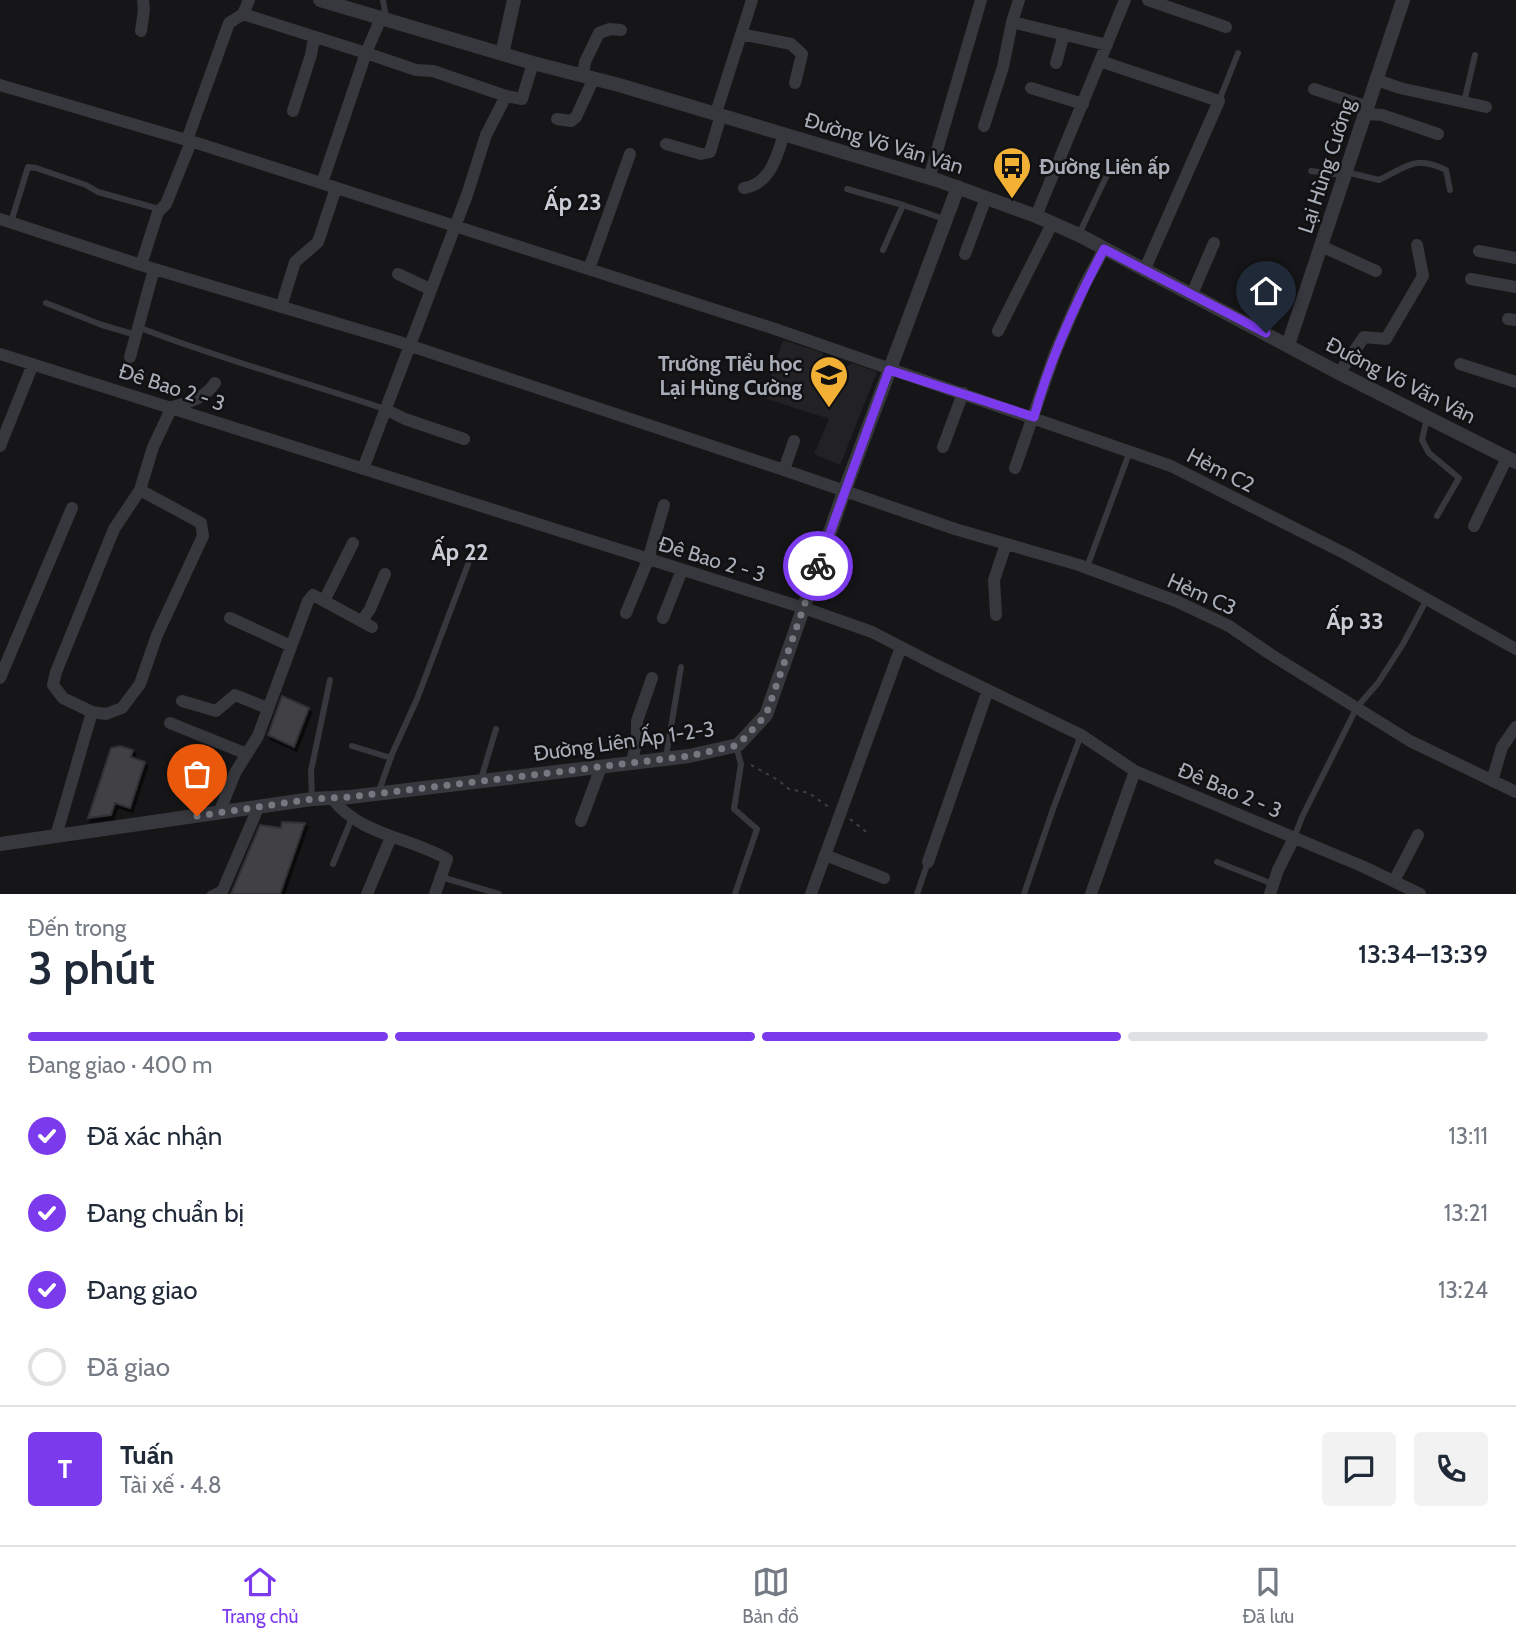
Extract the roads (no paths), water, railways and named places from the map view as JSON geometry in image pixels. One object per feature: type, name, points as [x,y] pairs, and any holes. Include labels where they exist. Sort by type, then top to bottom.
[{"type":"street","points":[[141,31],[143,0]]},
{"type":"street","points":[[141,265],[158,212],[166,205],[229,23],[243,14],[249,0]]},
{"type":"street","name":"Đường Võ Văn Vân","points":[[320,0],[719,114],[958,187],[1036,216],[1079,235],[1339,373],[1512,460]]},
{"type":"street","points":[[502,54],[514,0]]},
{"type":"street","points":[[666,144],[701,153],[710,152],[752,0]]},
{"type":"street","points":[[929,178],[981,0]]},
{"type":"street","points":[[984,126],[1003,68],[1019,0]]},
{"type":"street","points":[[1036,216],[1125,0]]},
{"type":"street","points":[[1148,0],[1226,27]]},
{"type":"street","name":"Lại Hùng Cường","points":[[1288,345],[1403,0]]},
{"type":"street","points":[[243,14],[416,70],[433,71],[522,99],[533,63]]},
{"type":"street","points":[[322,183],[366,53],[384,19]]},
{"type":"street","points":[[1012,22],[1107,45]]},
{"type":"street","points":[[557,119],[571,121],[576,117],[589,77],[585,62],[599,33],[610,29],[621,30]]},
{"type":"street","points":[[741,34],[791,44],[802,54],[795,83]]},
{"type":"street","points":[[1056,63],[1064,34]]},
{"type":"street","points":[[293,111],[314,38]]},
{"type":"street","points":[[1100,61],[1219,101],[1144,271]]},
{"type":"street","points":[[1377,80],[1400,88],[1486,107]]},
{"type":"street","name":"Hẻm C2","points":[[0,85],[189,141],[775,329],[1171,466],[1346,554],[1516,649]]},
{"type":"street","points":[[1031,88],[1083,104]]},
{"type":"street","points":[[1314,89],[1382,116],[1438,134]]},
{"type":"street","points":[[363,469],[467,195],[486,135],[506,96]]},
{"type":"street","points":[[744,188],[761,182],[776,160],[784,134]]},
{"type":"street","points":[[589,269],[630,154]]},
{"type":"street","name":"Đường Liên Ấp 1-2-3","points":[[0,845],[312,799],[666,759],[736,746],[766,715],[844,492],[958,187]]},
{"type":"street","points":[[281,307],[295,262],[317,242],[336,188]]},
{"type":"street","points":[[965,254],[986,198]]},
{"type":"street","name":"Hẻm C3","points":[[5,220],[141,265],[409,346],[844,492],[1087,568],[1176,601],[1229,626],[1410,741],[1516,792]]},
{"type":"street","points":[[998,331],[1052,224]]},
{"type":"street","points":[[1192,294],[1214,243]]},
{"type":"street","points":[[1339,373],[1364,337],[1386,339],[1423,276],[1417,245]]},
{"type":"street","points":[[1321,246],[1376,271]]},
{"type":"street","points":[[1015,468],[1055,353],[1084,286],[1104,249]]},
{"type":"street","points":[[1479,251],[1516,258]]},
{"type":"street","points":[[130,357],[155,269]]},
{"type":"street","points":[[397,274],[430,289]]},
{"type":"street","points":[[1471,279],[1516,287]]},
{"type":"street","name":"Đê Bao 2 - 3","points":[[0,354],[804,608],[872,632],[1082,735],[1135,771],[1420,894]]},
{"type":"street","points":[[0,446],[33,364]]},
{"type":"street","points":[[1460,364],[1516,382]]},
{"type":"street","points":[[140,490],[201,523],[203,536],[157,635],[140,684],[122,708],[107,715],[92,712],[63,698],[53,685],[114,529],[140,490],[153,447],[172,407],[199,399],[215,383]]},
{"type":"street","points":[[943,447],[963,393]]},
{"type":"street","points":[[387,410],[464,439]]},
{"type":"street","points":[[784,470],[794,441]]},
{"type":"street","points":[[1474,526],[1512,460]]},
{"type":"street","points":[[626,613],[648,560],[664,505]]},
{"type":"street","points":[[0,678],[3,659],[72,508]]},
{"type":"street","points":[[324,601],[353,543]]},
{"type":"street","points":[[996,615],[994,580],[1006,544]]},
{"type":"street","points":[[663,618],[682,570]]},
{"type":"street","points":[[219,813],[235,773],[258,736],[308,601],[313,595],[367,624],[370,609],[385,574]]},
{"type":"street","points":[[230,618],[291,646]]},
{"type":"street","points":[[811,894],[901,647]]},
{"type":"street","points":[[632,763],[637,737],[636,721],[652,678]]},
{"type":"street","points":[[928,862],[988,690]]},
{"type":"street","points":[[182,701],[216,711],[234,695],[267,708]]},
{"type":"street","points":[[56,835],[92,712]]},
{"type":"street","points":[[170,723],[247,754]]},
{"type":"street","points":[[1492,781],[1502,747],[1516,727]]},
{"type":"street","points":[[581,821],[601,767]]},
{"type":"street","points":[[1091,894],[1135,771]]},
{"type":"street","points":[[332,798],[343,813],[352,818],[390,836],[432,850],[447,859],[435,894]]},
{"type":"street","points":[[223,891],[258,808]]},
{"type":"street","points":[[1394,881],[1418,835]]},
{"type":"street","points":[[367,894],[390,836]]},
{"type":"street","points":[[1272,889],[1294,838]]},
{"type":"street","points":[[825,855],[884,878]]},
{"type":"lane","points":[[383,0],[384,19]]},
{"type":"lane","points":[[1219,101],[1238,53]]},
{"type":"lane","points":[[1464,102],[1475,55]]},
{"type":"lane","points":[[1311,171],[1379,180],[1416,161],[1430,162],[1446,170],[1450,190]]},
{"type":"lane","points":[[5,220],[28,167],[86,185],[98,192],[161,209]]},
{"type":"lane","points":[[1079,235],[1107,175]]},
{"type":"lane","points":[[847,189],[946,220]]},
{"type":"lane","points":[[883,250],[903,205]]},
{"type":"lane","points":[[46,303],[102,325],[137,331],[325,388],[387,410]]},
{"type":"lane","points":[[1427,418],[1422,440],[1429,453],[1459,478],[1437,516]]},
{"type":"lane","points":[[1087,568],[1130,451]]},
{"type":"lane","points":[[379,793],[470,559]]},
{"type":"lane","points":[[1294,838],[1357,707],[1378,683],[1427,600]]},
{"type":"lane","points":[[666,759],[681,667]]},
{"type":"lane","points":[[312,799],[311,771],[330,680]]},
{"type":"lane","points":[[480,781],[496,729]]},
{"type":"lane","points":[[1024,894],[1082,735]]},
{"type":"lane","points":[[352,746],[391,758]]},
{"type":"lane","points":[[735,894],[757,829],[734,809],[741,764],[736,746]]},
{"type":"lane","points":[[333,864],[352,818]]},
{"type":"lane","points":[[917,894],[928,862]]},
{"type":"lane","points":[[1217,862],[1272,889]]},
{"type":"lane","points":[[441,877],[499,894]]},
{"type":"lane","points":[[210,894],[223,891]]},
{"type":"place","name":"Đường Liên ấp","points":[[1012,200]]},
{"type":"place","name":"Trường Tiểu học Lại Hùng Cường","points":[[829,409]]},
{"type":"district","name":"Ấp 23","points":[[573,202]]},
{"type":"district","name":"Ấp 22","points":[[460,552]]},
{"type":"district","name":"Ấp 33","points":[[1355,621]]}]
